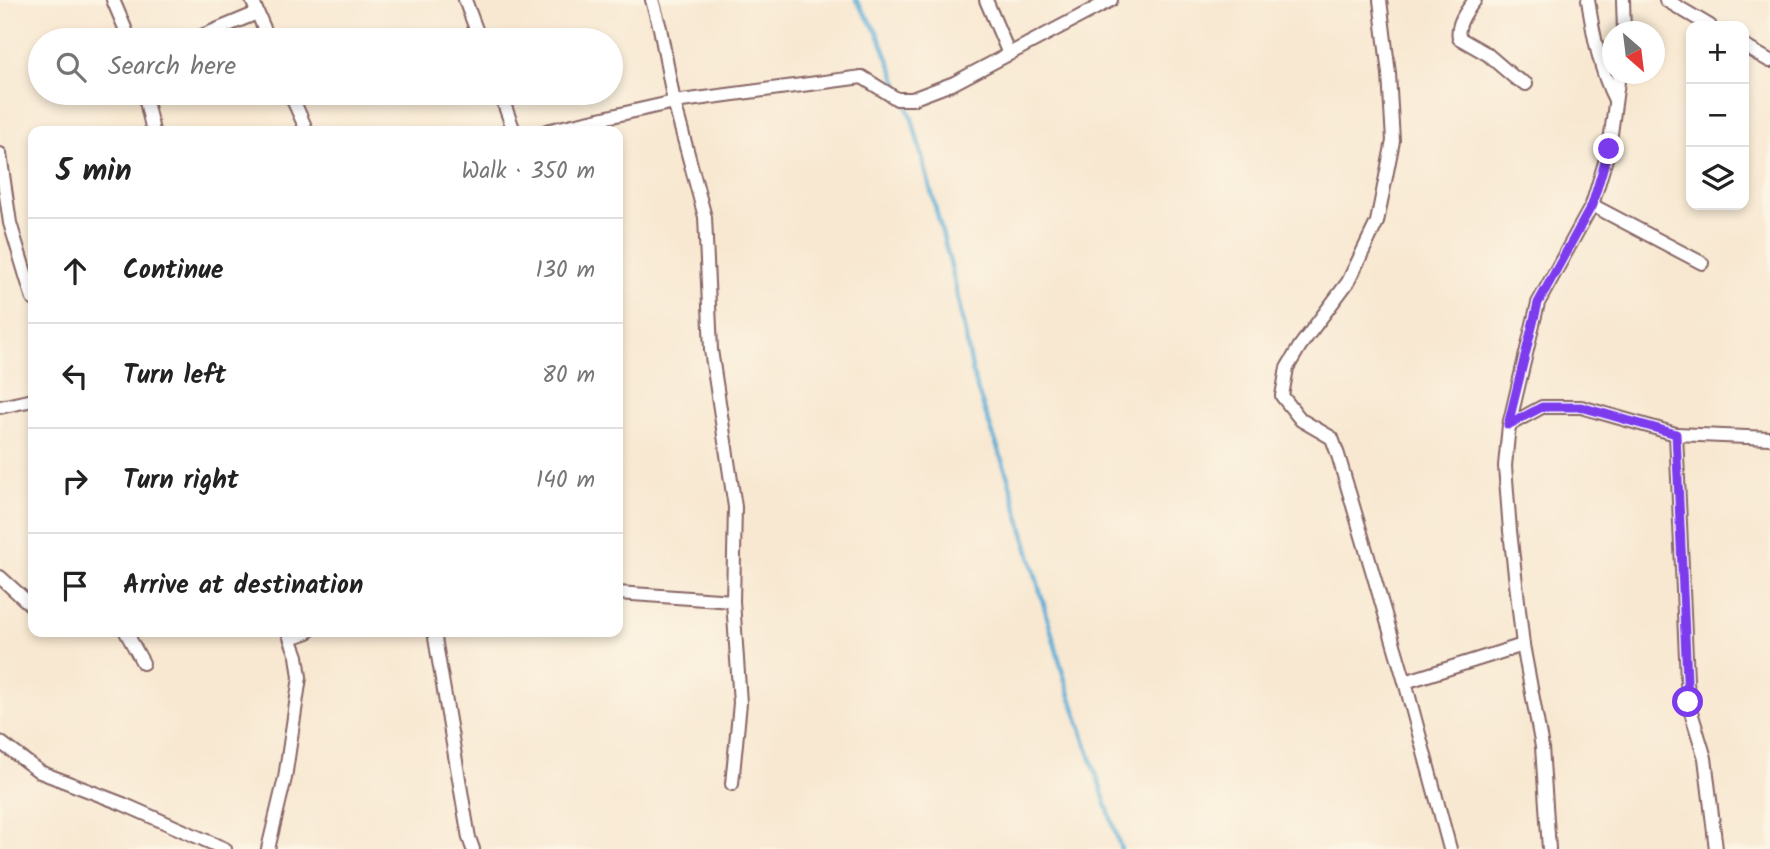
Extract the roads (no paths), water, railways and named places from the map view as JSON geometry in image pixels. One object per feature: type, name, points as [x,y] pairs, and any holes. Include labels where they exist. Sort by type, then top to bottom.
[{"type":"street","points":[[113,0],[125,28]]},
{"type":"street","points":[[465,0],[476,28]]},
{"type":"street","points":[[652,0],[674,102],[705,216],[711,350],[735,507],[733,601],[740,703],[732,784]]},
{"type":"street","points":[[986,0],[1009,54]]},
{"type":"street","points":[[568,126],[674,102],[862,78],[897,99],[912,99],[954,83],[1111,0]]},
{"type":"street","points":[[1380,0],[1389,74],[1393,141],[1377,222],[1348,282],[1300,346],[1287,368],[1282,396],[1301,420],[1332,438],[1405,682],[1450,849]]},
{"type":"street","points":[[1475,0],[1467,10],[1458,31],[1459,38],[1487,54],[1515,78],[1526,83]]},
{"type":"street","points":[[1588,0],[1591,24],[1607,85],[1616,101]]},
{"type":"street","points":[[1623,0],[1624,21]]},
{"type":"street","points":[[1666,0],[1702,21]]},
{"type":"street","points":[[214,28],[255,6],[263,28]]},
{"type":"street","points":[[1749,49],[1770,61]]},
{"type":"street","points":[[1549,849],[1542,747],[1522,645],[1505,466],[1508,425],[1538,303],[1592,205],[1609,149],[1618,84]]},
{"type":"street","points":[[147,105],[152,126]]},
{"type":"street","points":[[295,105],[305,126]]},
{"type":"street","points":[[504,105],[512,126]]},
{"type":"street","points":[[0,153],[10,223],[28,282]]},
{"type":"street","points":[[1592,205],[1702,262]]},
{"type":"street","points":[[0,407],[28,401]]},
{"type":"street","points":[[1508,425],[1542,407],[1581,407],[1676,434],[1770,438]]},
{"type":"street","points":[[1676,434],[1688,702],[1705,758],[1716,849]]},
{"type":"street","points":[[0,577],[28,602]]},
{"type":"street","points":[[623,593],[733,601]]},
{"type":"street","points":[[129,637],[142,663]]},
{"type":"street","points":[[268,849],[285,778],[300,677],[290,637]]},
{"type":"street","points":[[435,637],[473,849]]},
{"type":"street","points":[[1405,682],[1522,645]]},
{"type":"street","points":[[0,742],[40,772],[225,849]]},
{"type":"waterway","points":[[856,0],[878,34],[912,119],[952,270],[975,383],[1008,477],[1064,677],[1121,849]]}]
